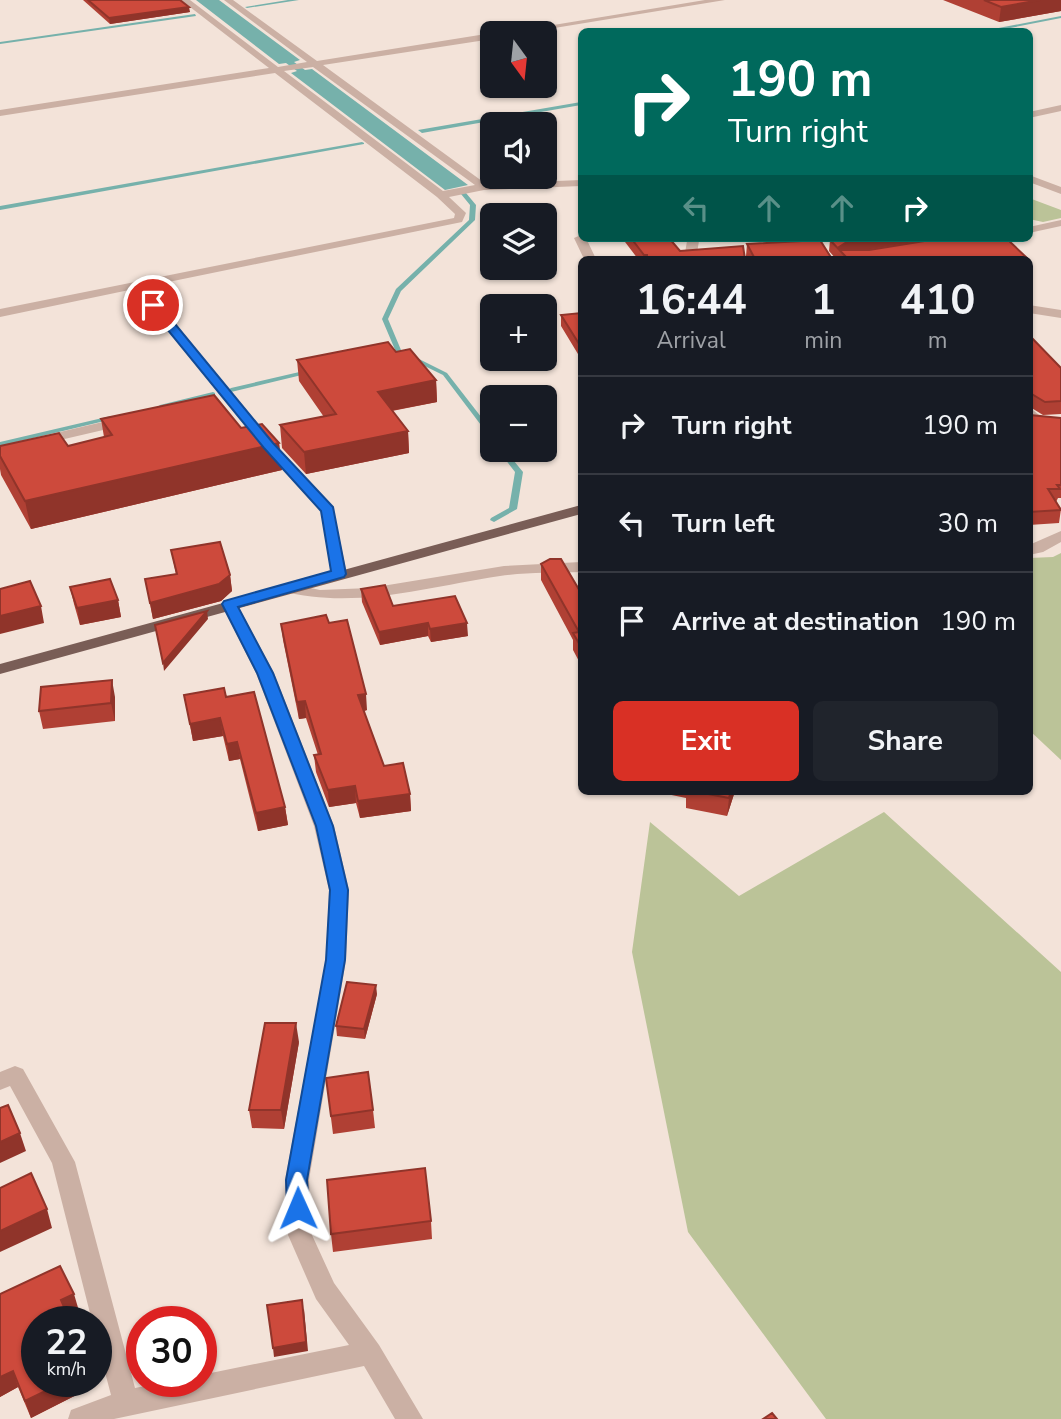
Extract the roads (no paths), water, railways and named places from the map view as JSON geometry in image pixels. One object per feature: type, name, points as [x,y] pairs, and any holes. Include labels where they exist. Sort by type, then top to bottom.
[{"type":"main road","points":[[0,669],[578,510]]},
{"type":"street","points":[[0,313],[458,220],[461,213],[441,195],[185,0]]},
{"type":"street","points":[[228,0],[480,184]]},
{"type":"street","points":[[557,26],[721,0]]},
{"type":"street","points":[[0,113],[480,38]]},
{"type":"street","points":[[1033,114],[1061,108]]},
{"type":"street","points":[[1033,180],[1061,191]]},
{"type":"street","points":[[557,184],[578,183]]},
{"type":"street","points":[[441,195],[480,188]]},
{"type":"street","points":[[1033,229],[1061,223]]},
{"type":"street","points":[[137,286],[223,398],[328,510],[339,574]]},
{"type":"street","points":[[1033,310],[1061,314]]},
{"type":"street","points":[[0,450],[135,418]]},
{"type":"street","points":[[1033,418],[1061,422]]},
{"type":"street","points":[[1033,550],[1061,536]]},
{"type":"street","points":[[287,588],[320,595],[370,593],[504,571],[578,567]]},
{"type":"street","points":[[229,604],[265,673],[324,826],[339,890],[336,960],[297,1180],[300,1235],[325,1291],[370,1353],[410,1419]]},
{"type":"street","points":[[0,1081],[15,1075],[63,1162],[126,1402]]},
{"type":"street","points":[[81,1419],[126,1402],[370,1353]]},
{"type":"water","points":[[196,0],[219,0],[300,60],[294,62],[305,70],[312,69],[468,185],[445,190],[291,73],[297,71],[286,63],[279,64]]},
{"type":"water","points":[[578,103],[578,106],[541,112],[523,112]]},
{"type":"water","points":[[480,119],[480,123],[422,133],[418,130]]},
{"type":"waterway","points":[[247,7],[297,0]]},
{"type":"waterway","points":[[0,43],[195,15]]},
{"type":"waterway","points":[[1002,28],[1061,17]]},
{"type":"waterway","points":[[0,208],[362,143]]},
{"type":"waterway","points":[[464,194],[473,205],[472,220],[398,290],[385,319],[398,351],[445,374],[480,420]]},
{"type":"waterway","points":[[231,390],[308,372]]},
{"type":"waterway","points":[[162,406],[213,394]]},
{"type":"waterway","points":[[0,444],[111,418]]},
{"type":"waterway","points":[[494,520],[513,509],[519,472],[511,462]]}]
